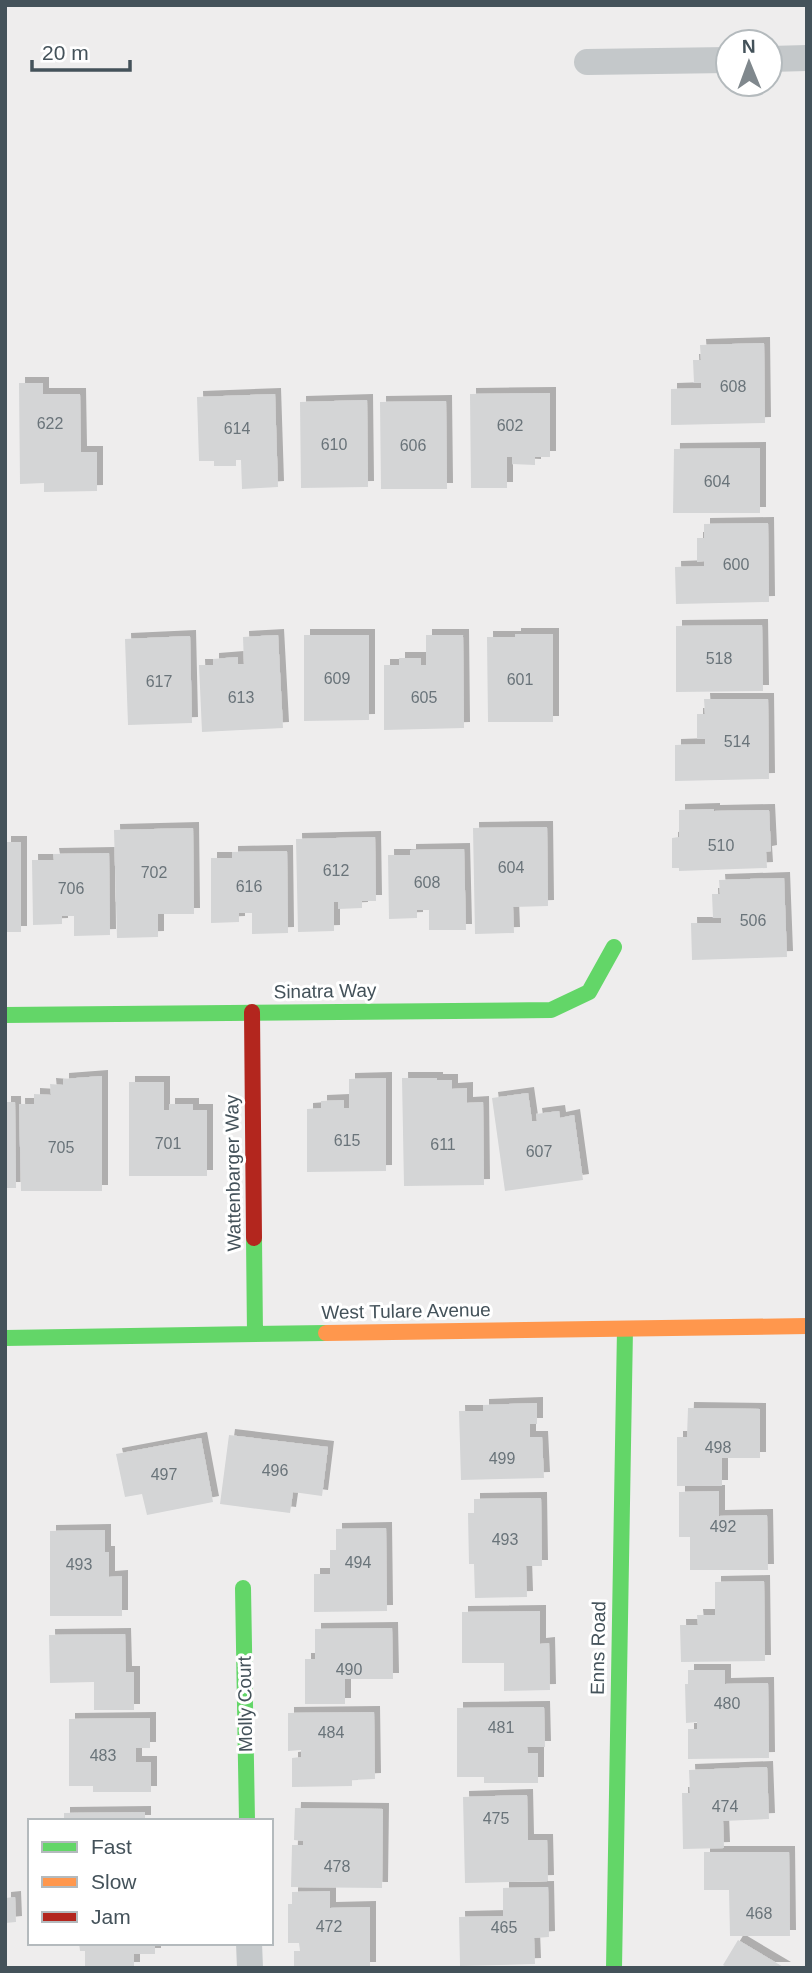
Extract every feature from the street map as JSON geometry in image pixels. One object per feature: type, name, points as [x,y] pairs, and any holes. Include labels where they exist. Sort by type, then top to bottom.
[{"type":"street","points":[[784,59],[807,58]]},
{"type":"street","points":[[587,62],[714,60]]},
{"type":"street","name":"Sinatra Way","points":[[5,1015],[551,1010],[589,992],[614,947]]},
{"type":"street","name":"Wattenbarger Way","points":[[252,1012],[255,1334]]},
{"type":"street","name":"West Tulare Avenue","points":[[5,1338],[807,1326]]},
{"type":"street","name":"Enns Road","points":[[614,1968],[625,1329]]},
{"type":"street","name":"Molly Court","points":[[243,1588],[247,1819]]},
{"type":"street","points":[[249,1945],[250,1968]]},
{"type":"building","points":[[764,343],[765,423],[671,425],[671,389],[701,388],[701,383],[694,383],[693,360],[701,360],[700,345]]},
{"type":"building","points":[[19,383],[43,383],[43,394],[80,394],[81,452],[97,452],[97,491],[44,492],[44,483],[20,484]]},
{"type":"building","points":[[550,393],[550,457],[535,457],[535,465],[512,464],[512,457],[507,457],[507,488],[471,488],[470,394]]},
{"type":"building","points":[[275,394],[278,487],[242,489],[241,460],[236,460],[236,466],[214,466],[214,461],[199,461],[197,397]]},
{"type":"building","points":[[367,400],[368,487],[301,488],[300,402]]},
{"type":"building","points":[[446,401],[447,489],[381,489],[380,402]]},
{"type":"building","points":[[760,448],[760,513],[673,513],[674,449]]},
{"type":"building","points":[[768,523],[769,602],[676,604],[675,567],[704,566],[704,561],[697,562],[697,538],[704,538],[704,524]]},
{"type":"building","points":[[762,625],[763,691],[676,692],[676,626]]},
{"type":"building","points":[[515,634],[553,634],[553,722],[488,722],[487,637],[515,637]]},
{"type":"building","points":[[278,635],[283,728],[202,732],[199,665],[213,665],[213,659],[238,657],[238,664],[244,664],[243,637]]},
{"type":"building","points":[[304,635],[369,635],[369,720],[304,721]]},
{"type":"building","points":[[426,635],[463,635],[464,728],[384,730],[384,665],[399,665],[399,658],[421,658],[421,665],[426,665]]},
{"type":"building","points":[[190,636],[192,723],[128,725],[125,639]]},
{"type":"building","points":[[704,699],[768,699],[769,779],[675,781],[675,745],[705,744],[705,739],[697,739],[697,714],[705,714]]},
{"type":"building","points":[[679,810],[769,810],[771,851],[766,852],[767,868],[679,871],[679,868],[672,868],[672,838],[679,837]]},
{"type":"building","points":[[547,827],[548,906],[513,907],[514,933],[475,934],[473,828]]},
{"type":"building","points":[[193,828],[194,914],[158,914],[158,937],[117,938],[114,830]]},
{"type":"building","points":[[375,837],[376,901],[362,901],[362,908],[338,909],[338,902],[334,902],[334,931],[298,932],[296,839]]},
{"type":"building","points":[[5,842],[21,842],[21,932],[5,932]]},
{"type":"building","points":[[464,849],[466,930],[429,930],[429,910],[417,910],[417,918],[389,919],[388,855],[410,855],[410,850]]},
{"type":"building","points":[[287,851],[288,933],[252,934],[252,913],[239,913],[239,922],[211,923],[211,858],[232,858],[232,852]]},
{"type":"building","points":[[109,853],[110,935],[74,936],[74,916],[62,916],[62,924],[33,925],[32,860],[54,860],[53,854]]},
{"type":"building","points":[[784,878],[787,957],[692,960],[691,923],[721,923],[721,918],[713,918],[712,894],[720,894],[719,880]]},
{"type":"building","points":[[102,1076],[102,1191],[21,1191],[19,1104],[34,1104],[34,1094],[51,1095],[50,1084],[63,1085],[63,1079]]},
{"type":"building","points":[[386,1078],[386,1171],[307,1172],[307,1109],[321,1108],[321,1101],[344,1100],[344,1108],[349,1108],[349,1079]]},
{"type":"building","points":[[402,1078],[452,1080],[452,1089],[467,1088],[467,1103],[483,1102],[484,1185],[404,1186]]},
{"type":"building","points":[[129,1082],[164,1082],[164,1110],[169,1110],[169,1104],[193,1104],[193,1110],[207,1110],[207,1176],[129,1176]]},
{"type":"building","points":[[528,1093],[532,1121],[537,1121],[536,1114],[559,1111],[560,1118],[574,1115],[583,1180],[505,1191],[492,1098]]},
{"type":"building","points":[[5,1102],[15,1102],[16,1188],[5,1188]]},
{"type":"building","points":[[537,1403],[537,1424],[530,1424],[530,1437],[542,1437],[544,1478],[461,1480],[459,1411],[483,1411],[483,1405]]},
{"type":"building","points":[[688,1408],[760,1409],[760,1458],[722,1458],[722,1486],[677,1486],[677,1437],[687,1437]]},
{"type":"building","points":[[229,1435],[328,1447],[322,1496],[293,1492],[290,1513],[220,1504]]},
{"type":"building","points":[[201,1438],[213,1502],[147,1515],[142,1494],[125,1497],[116,1454]]},
{"type":"building","points":[[719,1491],[719,1516],[767,1515],[768,1570],[690,1570],[690,1537],[679,1537],[679,1492]]},
{"type":"building","points":[[541,1498],[542,1566],[526,1566],[527,1597],[475,1598],[474,1564],[469,1564],[468,1513],[474,1513],[474,1499]]},
{"type":"building","points":[[386,1528],[387,1611],[314,1612],[314,1574],[330,1574],[330,1550],[336,1550],[336,1529]]},
{"type":"building","points":[[105,1530],[105,1552],[109,1552],[109,1577],[122,1576],[122,1616],[50,1616],[50,1531]]},
{"type":"building","points":[[764,1581],[765,1661],[681,1662],[680,1625],[698,1625],[697,1615],[715,1615],[715,1582]]},
{"type":"building","points":[[540,1611],[540,1644],[549,1643],[550,1690],[504,1691],[504,1663],[462,1663],[462,1612]]},
{"type":"building","points":[[392,1628],[393,1679],[345,1679],[345,1704],[305,1704],[305,1659],[315,1659],[315,1629]]},
{"type":"building","points":[[125,1634],[126,1672],[134,1672],[134,1710],[94,1710],[94,1682],[50,1683],[49,1635]]},
{"type":"building","points":[[688,1670],[725,1670],[725,1684],[768,1683],[769,1758],[688,1759],[688,1729],[697,1729],[697,1722],[686,1723],[685,1684],[688,1684]]},
{"type":"building","points":[[544,1707],[545,1747],[527,1747],[528,1753],[538,1753],[538,1783],[484,1783],[484,1777],[457,1777],[457,1708]]},
{"type":"building","points":[[374,1712],[375,1779],[352,1780],[352,1786],[292,1787],[292,1758],[301,1757],[301,1750],[288,1751],[288,1713]]},
{"type":"building","points":[[150,1718],[150,1748],[136,1748],[136,1762],[151,1762],[151,1792],[93,1792],[93,1786],[69,1786],[69,1719]]},
{"type":"building","points":[[767,1767],[769,1819],[723,1821],[724,1848],[683,1849],[682,1793],[690,1793],[689,1770]]},
{"type":"building","points":[[527,1795],[528,1840],[547,1840],[548,1881],[465,1883],[463,1797]]},
{"type":"building","points":[[295,1808],[383,1809],[382,1888],[291,1887],[292,1845],[303,1845],[303,1841],[294,1840]]},
{"type":"building","points":[[145,1812],[145,1819],[64,1819],[64,1813]]},
{"type":"building","points":[[704,1852],[789,1852],[790,1936],[730,1936],[729,1890],[704,1890]]},
{"type":"building","points":[[548,1887],[549,1937],[534,1938],[535,1964],[460,1966],[459,1917],[503,1916],[503,1888]]},
{"type":"building","points":[[330,1891],[330,1908],[370,1907],[370,1968],[294,1968],[294,1951],[300,1951],[299,1943],[288,1943],[288,1904],[292,1904],[292,1892]]},
{"type":"building","points":[[15,1897],[16,1922],[5,1923],[5,1898]]},
{"type":"building","points":[[738,1940],[785,1968],[728,1968],[723,1965]]},
{"type":"building","points":[[79,1945],[155,1945],[155,1954],[134,1954],[134,1968],[85,1968],[85,1951],[80,1951]]},
{"type":"traffic: fast","points":[[5,1015],[551,1010],[589,992],[614,947]]},
{"type":"traffic: fast","points":[[254,1238],[255,1334]]},
{"type":"traffic: fast","points":[[614,1968],[625,1329]]},
{"type":"traffic: fast","points":[[5,1338],[326,1333]]},
{"type":"traffic: fast","points":[[243,1588],[247,1819]]},
{"type":"traffic: slow","points":[[326,1333],[807,1326]]},
{"type":"traffic: jam","points":[[252,1012],[254,1238]]}]
